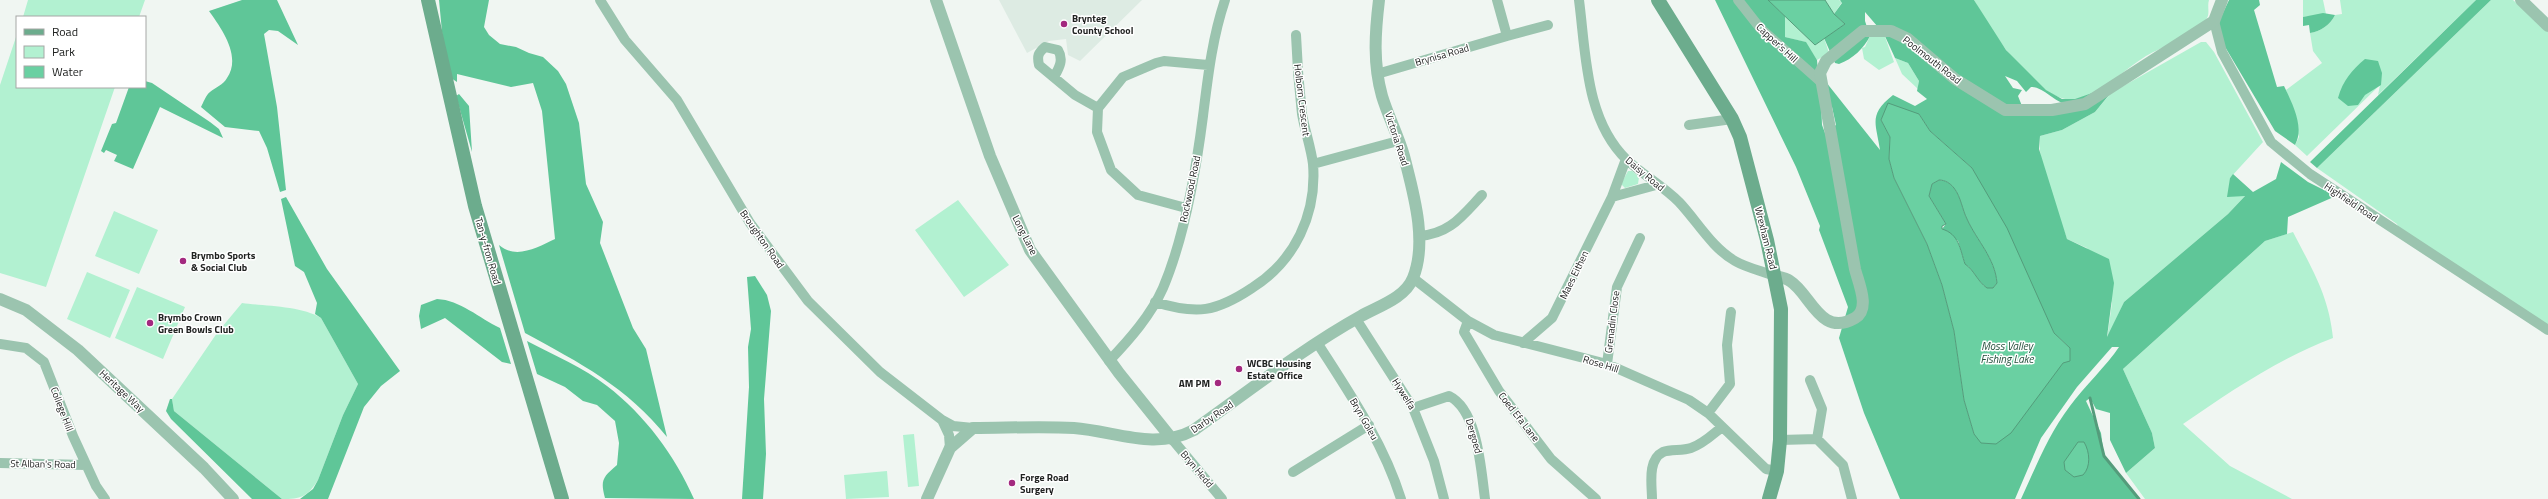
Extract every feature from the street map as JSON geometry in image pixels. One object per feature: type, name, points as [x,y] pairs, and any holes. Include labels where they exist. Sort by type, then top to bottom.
[{"type":"main road","name":"Tan-y-fron Road","points":[[428,0],[475,206],[562,499]]},
{"type":"main road","name":"Wrexham Road","points":[[1658,0],[1732,119],[1742,145],[1775,276],[1781,308],[1780,440],[1777,471],[1769,499]]},
{"type":"street","name":"Broughton Road","points":[[600,0],[625,40],[677,100],[750,223],[808,301],[880,372],[942,420],[953,426],[973,428]]},
{"type":"street","name":"Long Lane","points":[[936,0],[990,156],[1030,250],[1109,361],[1172,439]]},
{"type":"street","name":"Rockwood Road","points":[[1109,361],[1132,337],[1155,302],[1166,280],[1186,208],[1197,159],[1208,65],[1213,39],[1225,0]]},
{"type":"street","name":"Victoria Road","points":[[1379,0],[1376,29],[1377,74],[1382,97],[1405,162],[1419,236],[1417,264],[1413,278]]},
{"type":"street","points":[[1497,0],[1507,36]]},
{"type":"street","name":"Daisy Road","points":[[1579,0],[1592,93],[1598,113],[1613,142],[1626,159],[1674,198],[1714,244],[1728,257],[1775,276]]},
{"type":"street","name":"Capper's Hill","points":[[1738,0],[1760,28],[1821,82]]},
{"type":"street","points":[[2214,21],[2222,0]]},
{"type":"street","points":[[2521,0],[2548,26]]},
{"type":"street","name":"Poolmouth Road","points":[[1775,276],[1790,281],[1820,316],[1841,322],[1857,317],[1862,310],[1862,296],[1855,269],[1820,73],[1826,61],[1841,47],[1863,31],[1891,31],[1908,39],[1955,79],[2005,110],[2052,110],[2085,104],[2214,21]]},
{"type":"street","name":"Highfield Road","points":[[2214,21],[2222,52],[2260,126],[2271,142],[2310,174],[2548,330]]},
{"type":"street","name":"Brynisa Road","points":[[1377,74],[1548,25]]},
{"type":"street","name":"Holborn Crescent","points":[[1155,302],[1176,308],[1206,310],[1234,300],[1264,281],[1289,253],[1307,222],[1313,199],[1313,164],[1298,83],[1296,35]]},
{"type":"street","points":[[1186,208],[1138,195],[1111,170],[1097,132],[1098,108],[1123,77],[1156,63],[1164,61],[1208,65]]},
{"type":"street","points":[[1054,77],[1075,95],[1098,108]]},
{"type":"street","points":[[1689,125],[1732,119]]},
{"type":"street","points":[[1313,164],[1398,140]]},
{"type":"street","name":"Maes Eithen","points":[[1523,343],[1552,318],[1612,196],[1626,159]]},
{"type":"street","points":[[1612,196],[1656,184]]},
{"type":"street","points":[[1419,236],[1434,235],[1452,226],[1482,195]]},
{"type":"street","name":"Grenadin Close","points":[[1607,364],[1617,287],[1640,238]]},
{"type":"street","name":"Rose Hill","points":[[1413,278],[1468,321],[1494,335],[1607,364],[1689,400],[1708,413],[1766,468],[1777,471]]},
{"type":"street","name":"Darby Road","points":[[973,428],[1076,428],[1146,440],[1172,439],[1194,430],[1356,319],[1400,295],[1413,278]]},
{"type":"street","name":"Heritage Way","points":[[0,299],[26,310],[78,350],[204,468],[233,499]]},
{"type":"street","points":[[1708,413],[1730,384],[1727,345],[1731,312]]},
{"type":"street","name":"Hywelfa","points":[[1356,319],[1414,408],[1434,461],[1444,499]]},
{"type":"street","name":"Coed Efa Lane","points":[[1468,321],[1464,332],[1499,391],[1551,458],[1596,499]]},
{"type":"street","name":"College Hill","points":[[0,344],[26,348],[44,362],[86,465],[105,499]]},
{"type":"street","name":"Bryn Goleu","points":[[1318,344],[1369,425],[1394,477],[1401,499]]},
{"type":"street","points":[[1810,380],[1822,409],[1817,439]]},
{"type":"street","name":"Dergoed","points":[[1414,408],[1449,396],[1458,400],[1467,413],[1480,456],[1485,499]]},
{"type":"street","points":[[942,420],[949,436],[950,448]]},
{"type":"street","points":[[1294,472],[1369,425]]},
{"type":"street","points":[[1652,499],[1652,468],[1657,458],[1663,452],[1690,448],[1703,442],[1722,427]]},
{"type":"street","points":[[927,499],[950,448],[973,428]]},
{"type":"street","name":"Bryn Hedd","points":[[1172,439],[1222,499]]},
{"type":"street","points":[[1780,440],[1817,439],[1843,465],[1852,499]]},
{"type":"street","name":"St Alban's Road","points":[[0,463],[86,465]]},
{"type":"shaded area","points":[[242,0],[277,0],[298,45],[278,31],[269,30],[264,34],[277,107],[286,190],[280,192],[267,148],[259,131],[225,127],[201,107],[209,93],[227,78],[231,70],[232,61],[231,52],[224,34],[209,11]]},
{"type":"shaded area","points":[[439,0],[489,0],[484,27],[489,35],[500,44],[516,47],[543,57],[558,71],[566,84],[579,123],[586,184],[603,222],[600,243],[633,328],[646,349],[667,437],[652,419],[619,390],[584,366],[525,333],[499,245],[513,252],[520,252],[527,251],[555,239],[542,111],[533,83],[511,87],[457,74],[457,82],[451,78],[444,53]]},
{"type":"shaded area","name":"Brynteg County School","points":[[999,0],[1142,0],[1080,61],[1068,55],[1066,39],[1049,41],[1027,53]]},
{"type":"shaded area","points":[[1715,0],[1768,0],[1785,16],[1785,37],[1806,42],[1817,60],[1818,72],[1880,150],[1876,120],[1880,108],[1885,102],[1893,95],[1915,106],[1927,99],[1917,91],[1919,81],[1908,63],[1895,58],[1884,34],[1865,12],[1865,21],[1870,36],[1868,40],[1853,56],[1839,64],[1835,63],[1824,38],[1845,24],[1834,14],[1842,3],[1840,0],[1974,0],[2006,50],[2046,90],[2062,99],[2075,99],[2118,84],[2095,112],[2062,130],[2040,136],[2039,149],[2067,239],[2109,259],[2114,283],[2107,337],[2124,302],[2228,214],[2245,196],[2227,197],[2230,178],[2233,174],[2253,192],[2276,179],[2281,162],[2308,182],[2336,196],[2288,217],[2287,234],[2265,241],[2123,369],[2152,433],[2155,448],[2126,473],[2110,440],[2110,413],[2096,409],[2090,398],[2086,401],[2101,433],[2104,456],[2139,499],[2021,499],[2055,428],[2076,399],[2119,347],[2112,347],[2077,387],[2041,438],[2015,499],[1900,499],[1864,413],[1839,338],[1848,307],[1819,230],[1820,226],[1796,167]],"holes":[[[2005,76],[2017,81],[2026,92],[2031,87],[2040,89],[2058,101],[2068,105],[2022,106],[2018,96],[2022,90],[2013,88]],[[1821,102],[1832,107],[1836,125],[1825,133],[1822,125]],[[1884,114],[1919,114],[1930,131],[1972,168],[2054,333],[2070,348],[2063,363],[1974,434],[1964,400],[1954,331],[1942,285],[1927,244],[1894,178],[1889,159],[1890,137],[1881,120]]]},
{"type":"shaded area","points":[[2229,0],[2259,0],[2260,5],[2254,10],[2277,87],[2284,86],[2298,123],[2299,131],[2295,145],[2275,131],[2215,30]]},
{"type":"shaded area","points":[[2476,0],[2491,0],[2317,168],[2310,162]]},
{"type":"shaded area","points":[[2323,13],[2335,15],[2325,27],[2310,33],[2309,25],[2303,26],[2303,17]]},
{"type":"shaded area","points":[[2365,59],[2378,61],[2382,73],[2381,85],[2365,95],[2358,105],[2348,106],[2338,98],[2342,86],[2348,76]]},
{"type":"shaded area","points":[[146,81],[152,83],[210,122],[219,129],[223,138],[160,107],[133,169],[114,161],[117,155],[106,150],[104,153],[101,151],[112,124],[116,123],[129,88],[146,88]]},
{"type":"shaded area","points":[[459,94],[469,106],[472,152],[456,96]]},
{"type":"shaded area","points":[[1939,180],[1945,181],[1951,185],[1958,195],[1967,219],[1993,266],[1997,283],[1993,288],[1987,288],[1965,264],[1958,241],[1942,229],[1946,224],[1929,196],[1932,184]]},
{"type":"shaded area","points":[[286,197],[327,269],[400,371],[381,386],[364,407],[328,499],[300,499],[313,489],[318,480],[343,415],[358,384],[321,318],[315,314],[317,303],[304,272],[295,266],[281,199]]},
{"type":"shaded area","points":[[755,276],[767,295],[771,311],[764,399],[766,454],[763,499],[742,499],[749,387],[748,347],[751,329],[747,277]]},
{"type":"shaded area","points":[[437,299],[462,306],[500,328],[511,364],[502,362],[445,318],[421,329],[419,316],[421,305]]},
{"type":"shaded area","points":[[527,341],[589,373],[621,397],[658,437],[678,467],[694,499],[605,498],[603,487],[604,479],[617,465],[619,443],[615,421],[597,405],[583,401],[565,387],[537,374]]},
{"type":"shaded area","points":[[170,399],[172,399],[174,411],[282,499],[252,499],[171,419],[166,411]]},
{"type":"green space","points":[[28,0],[145,0],[139,16],[23,16]]},
{"type":"green space","points":[[1825,0],[1839,0],[1842,2],[1834,14]]},
{"type":"green space","points":[[1974,0],[2209,0],[2207,18],[2189,34],[2146,56],[2091,94],[2082,98],[2067,99],[2050,93],[2034,81],[2019,66],[1992,30]]},
{"type":"green space","points":[[2303,0],[2323,0],[2326,14],[2303,17]]},
{"type":"green space","points":[[2340,0],[2476,0],[2378,95],[2380,85],[2307,156],[2295,145],[2299,137],[2286,90],[2322,63],[2313,51],[2310,33],[2325,27],[2335,15],[2342,14]]},
{"type":"green space","points":[[2491,0],[2513,0],[2548,32],[2548,326],[2399,229],[2397,224],[2317,168]]},
{"type":"green space","points":[[1785,16],[1815,45],[1824,38],[1829,53],[1817,60],[1805,42],[1785,37]]},
{"type":"green space","points":[[1884,34],[1894,62],[1879,70],[1864,59],[1862,48],[1865,47],[1870,36]]},
{"type":"green space","points":[[16,37],[16,88],[115,88],[46,287],[0,273],[0,85]]},
{"type":"green space","points":[[2201,42],[2206,42],[2214,52],[2263,142],[2230,178],[2245,196],[2228,214],[2124,302],[2107,339],[2112,303],[2087,248],[2067,239],[2044,175],[2041,162],[2040,136],[2062,130],[2095,112],[2111,93]]},
{"type":"green space","points":[[1895,58],[1908,63],[1919,81],[1918,89],[1902,74]]},
{"type":"green space","points":[[1628,171],[1632,171],[1639,177],[1638,184],[1625,188],[1621,184]]},
{"type":"green space","points":[[958,200],[1009,265],[964,297],[915,230]]},
{"type":"green space","points":[[114,211],[158,230],[139,274],[95,256]]},
{"type":"green space","points":[[2293,232],[2324,296],[2333,338],[2313,346],[2255,376],[2183,424],[2230,466],[2292,499],[2145,499],[2126,473],[2155,448],[2152,433],[2123,369],[2265,241]]},
{"type":"green space","points":[[87,272],[130,290],[110,338],[67,319]]},
{"type":"green space","name":"Brymbo Crown Green Bowls Club","points":[[137,287],[185,307],[163,359],[115,338]]},
{"type":"green space","points":[[242,303],[283,307],[304,311],[321,318],[358,384],[343,415],[318,480],[303,496],[282,499],[174,411],[172,399],[217,333]]},
{"type":"green space","points":[[914,434],[919,486],[908,487],[903,435]]},
{"type":"green space","points":[[887,471],[889,497],[846,499],[844,475]]},
{"type":"water","points":[[1768,0],[1825,0],[1834,14],[1845,24],[1815,45]]},
{"type":"water","name":"Moss Valley Fishing Lake","points":[[1888,103],[1919,114],[1930,131],[1972,168],[2007,228],[2054,333],[2070,348],[2070,361],[2063,363],[2011,433],[1996,444],[1981,443],[1974,434],[1964,400],[1954,331],[1942,285],[1927,244],[1894,178],[1889,159],[1890,137],[1881,120]],"holes":[[[1939,180],[1949,183],[1960,199],[1967,219],[1989,258],[1996,274],[1997,283],[1993,288],[1987,288],[1965,264],[1955,238],[1948,231],[1942,229],[1942,226],[1946,224],[1929,196],[1932,184]]]},
{"type":"water","points":[[2078,442],[2084,442],[2089,459],[2086,472],[2083,475],[2074,477],[2065,470],[2064,462]]},
{"type":"waterway","points":[[2090,398],[2104,456],[2139,499]]},
{"type":"place","name":"Brynteg County School","points":[[1064,24]]},
{"type":"place","name":"Brymbo Sports & Social Club","points":[[183,261]]},
{"type":"place","name":"Brymbo Crown Green Bowls Club","points":[[150,323]]},
{"type":"place","name":"WCBC Housing Estate Office","points":[[1239,369]]},
{"type":"place","name":"AM PM","points":[[1218,383]]},
{"type":"place","name":"Forge Road Surgery","points":[[1012,483]]}]
